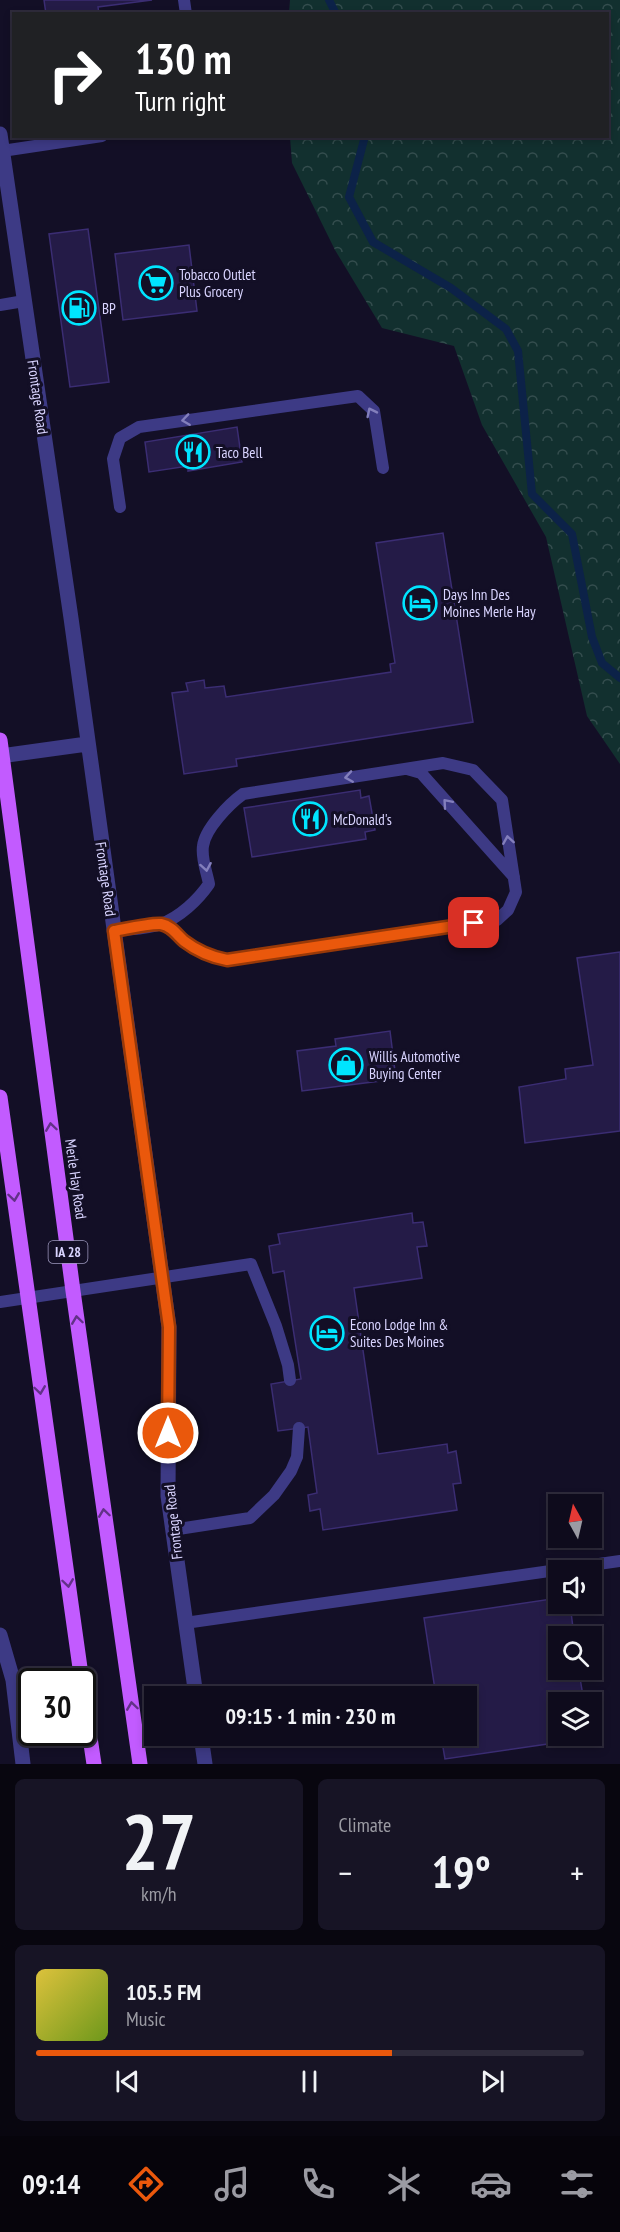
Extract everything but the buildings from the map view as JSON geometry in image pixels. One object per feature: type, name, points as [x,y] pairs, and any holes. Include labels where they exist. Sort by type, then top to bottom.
[{"type":"main road","name":"Merle Hay Road","points":[[0,740],[73,1291],[140,1764]]},
{"type":"main road","points":[[0,1097],[80,1668]]},
{"type":"main road","points":[[91,1746],[94,1764]]},
{"type":"street","name":"Frontage Road","points":[[0,134],[169,1327],[168,1496],[194,1686]]},
{"type":"street","points":[[1,756],[87,744]]},
{"type":"street","points":[[0,1635],[13,1680],[23,1764]]},
{"type":"street","points":[[202,1746],[205,1764]]},
{"type":"lane","points":[[2,151],[89,138]]},
{"type":"lane","points":[[0,305],[24,301]]},
{"type":"lane","points":[[120,507],[113,459],[120,438],[139,427],[358,396],[374,411],[383,468]]},
{"type":"lane","points":[[114,931],[161,924],[184,910],[205,890],[208,884],[202,848],[206,835],[232,802],[243,794],[442,763],[473,770],[502,800],[516,892],[508,910],[496,920],[227,960],[213,958],[199,951],[173,930],[161,924]]},
{"type":"lane","points":[[406,768],[421,773],[514,878]]},
{"type":"lane","points":[[0,1302],[251,1264],[276,1326],[291,1380]]},
{"type":"lane","points":[[172,1530],[250,1518],[274,1495],[291,1471],[297,1457],[299,1428]]},
{"type":"lane","points":[[185,1623],[620,1561]]},
{"type":"green space","points":[[290,0],[620,0],[620,764],[587,716],[546,537],[482,425],[454,346],[382,328],[335,250],[292,163],[290,138],[609,138],[609,12],[289,12]]},
{"type":"waterway","points":[[329,0],[335,12]]},
{"type":"waterway","points":[[364,138],[349,197],[373,242],[451,288],[506,329],[518,351],[532,494],[572,534],[592,637],[602,663],[620,678]]},
{"type":"place","name":"Tobacco Outlet Plus Grocery","points":[[156,283]]},
{"type":"place","name":"BP","points":[[79,308]]},
{"type":"place","name":"Taco Bell","points":[[193,452]]},
{"type":"place","name":"Days Inn Des Moines Merle Hay","points":[[420,603]]},
{"type":"place","name":"McDonald's","points":[[310,819]]},
{"type":"place","name":"Willis Automotive Buying Center","points":[[346,1065]]},
{"type":"place","name":"Econo Lodge Inn & Suites Des Moines","points":[[327,1333]]},
{"type":"route","points":[[168,1433],[169,1327],[114,931],[161,924],[173,930],[199,951],[213,958],[227,960],[474,923]]}]
